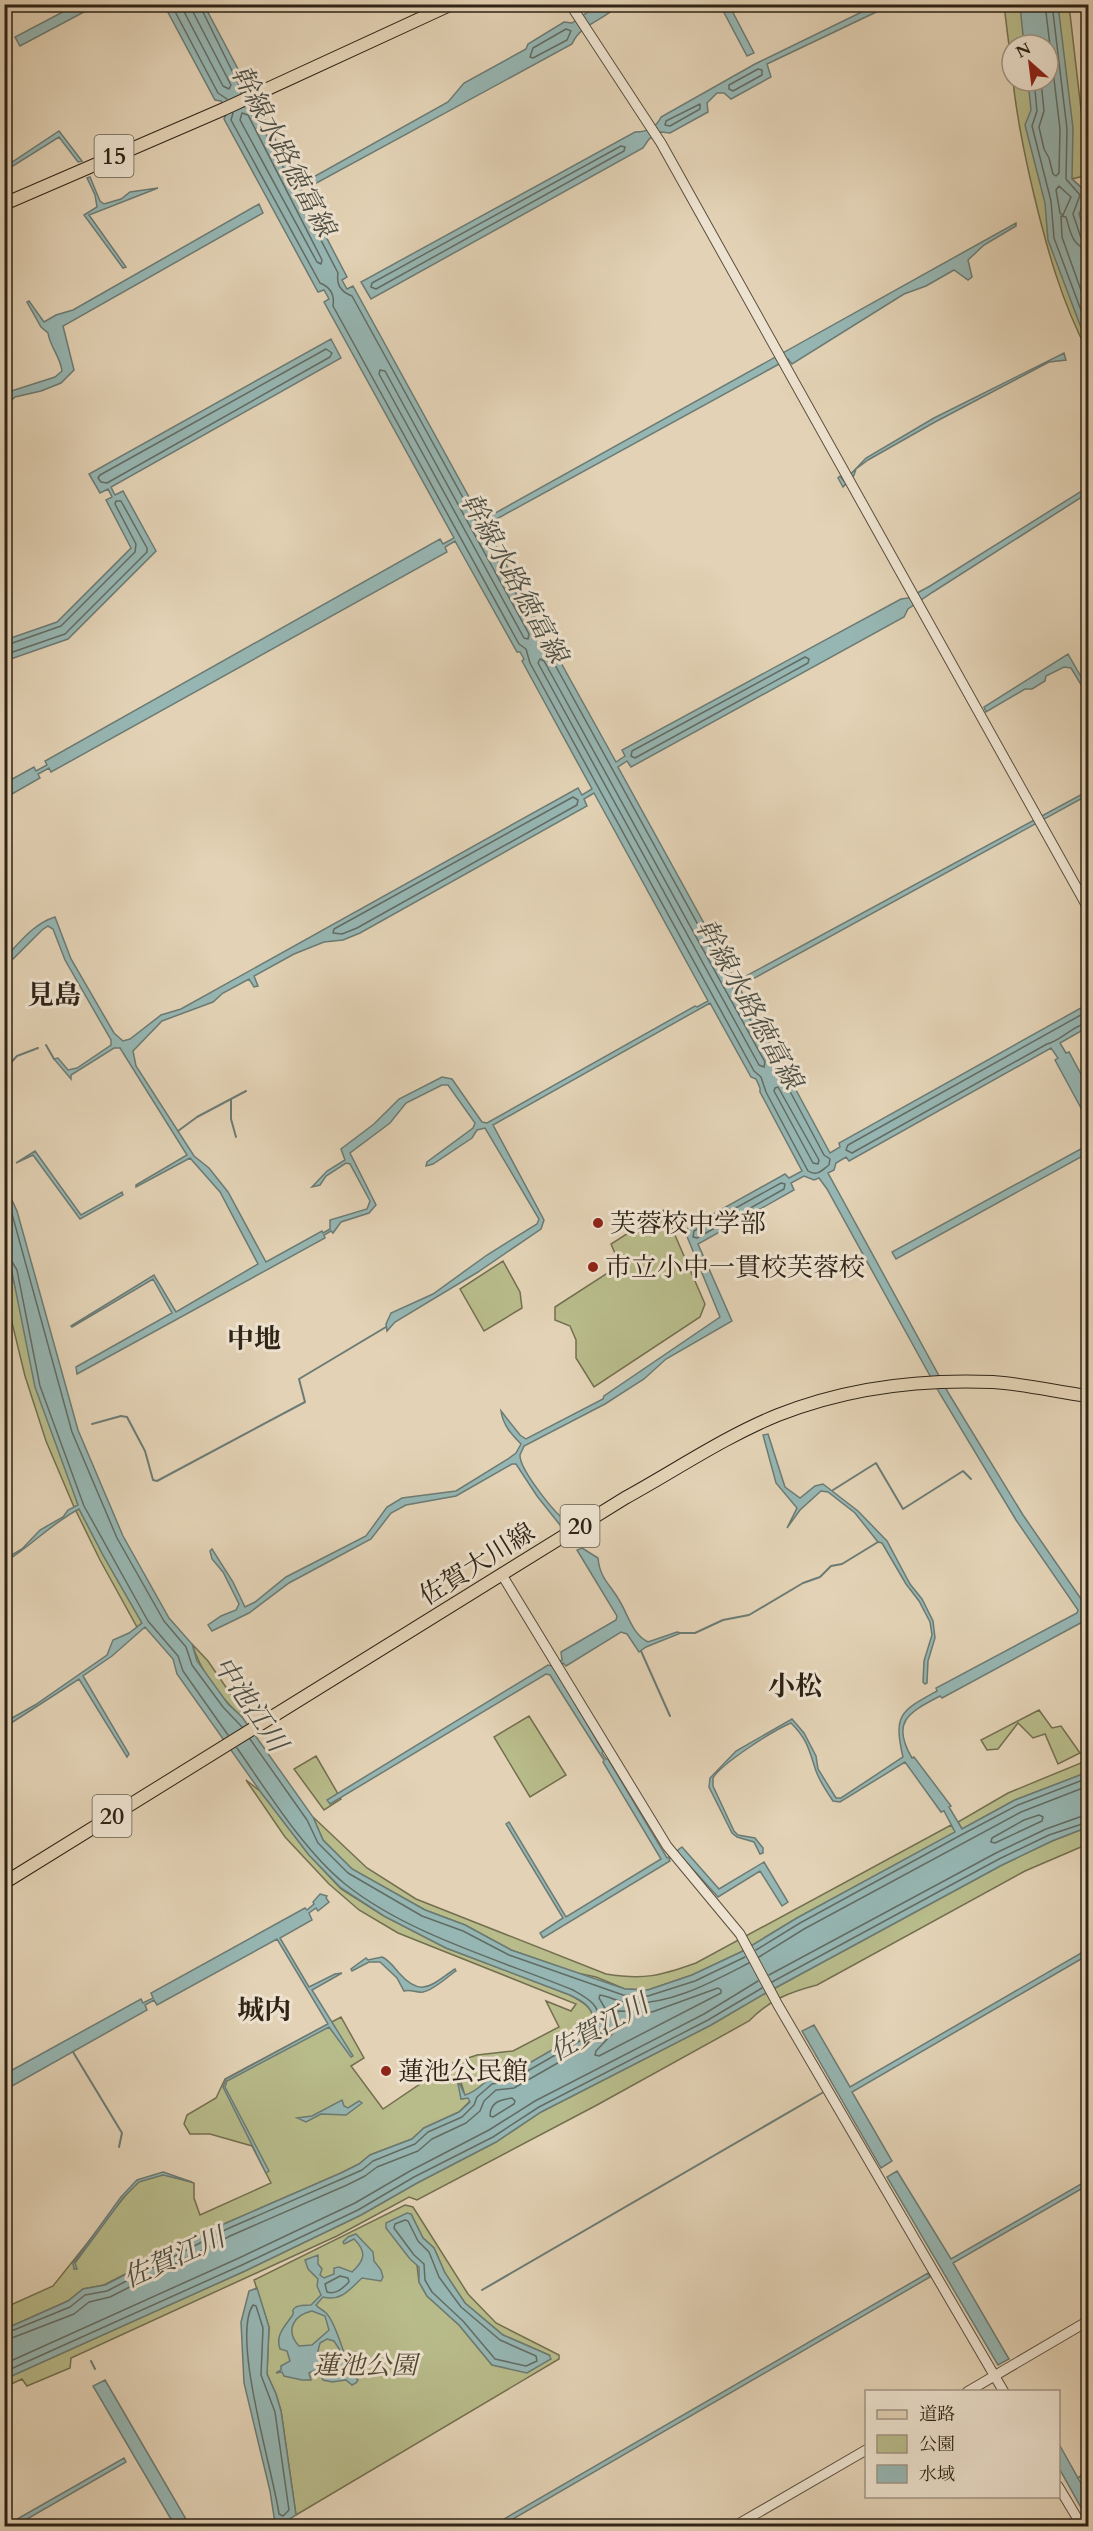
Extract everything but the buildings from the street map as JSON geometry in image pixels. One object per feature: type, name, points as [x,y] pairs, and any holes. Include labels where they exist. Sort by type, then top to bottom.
[{"type":"main road","name":"15","points":[[4,204],[224,109],[452,4]]},
{"type":"main road","name":"佐賀大川線","points":[[4,1883],[625,1498],[729,1439],[778,1415],[825,1399],[874,1388],[926,1382],[995,1382],[1089,1396]]},
{"type":"street","points":[[570,4],[658,137],[1089,908]]},
{"type":"street","points":[[502,1575],[674,1855],[730,1920],[742,1938],[775,1999],[1003,2390]]},
{"type":"street","points":[[969,2390],[1089,2321]]},
{"type":"street","points":[[735,2526],[865,2451]]},
{"type":"street","points":[[1060,2488],[1082,2526]]},
{"type":"green space","points":[[1004,5],[1025,5],[1028,33],[1007,33]]},
{"type":"green space","points":[[1052,5],[1069,5],[1088,153],[1088,175],[1072,179],[1088,193],[1088,264],[1068,180],[1060,92],[1060,33],[1055,33]]},
{"type":"green space","points":[[1015,93],[1036,93],[1088,334],[1088,352],[1063,295],[1044,235],[1024,153]]},
{"type":"green space","points":[[664,1210],[705,1304],[700,1317],[594,1387],[576,1358],[576,1340],[570,1326],[555,1320],[555,1307],[620,1265],[611,1244]]},
{"type":"green space","points":[[4,1261],[11,1272],[78,1505],[74,1507],[46,1441],[25,1376],[5,1294]]},
{"type":"green space","points":[[503,1261],[520,1292],[522,1308],[484,1331],[460,1289]]},
{"type":"green space","points":[[79,1509],[142,1623],[137,1627],[100,1560],[76,1511]]},
{"type":"green space","points":[[192,1644],[208,1661],[241,1709],[242,1717],[213,1684]]},
{"type":"green space","points":[[1039,1710],[1052,1728],[1061,1726],[1080,1753],[1058,1764],[1045,1734],[1033,1738],[1018,1723],[998,1749],[987,1750],[981,1740]]},
{"type":"green space","points":[[529,1716],[566,1775],[530,1797],[494,1737]]},
{"type":"green space","points":[[316,1756],[341,1799],[324,1810],[294,1769]]},
{"type":"green space","points":[[1088,1760],[1088,1772],[1015,1800],[962,1829],[958,1822],[1008,1793]]},
{"type":"green space","points":[[246,1780],[260,1791],[309,1855],[341,1889],[384,1916],[446,1948],[570,1995],[589,2008],[594,2021],[582,2033],[507,2076],[494,2077],[465,2096],[461,2082],[461,2099],[469,2098],[470,2101],[459,2112],[424,2128],[412,2139],[370,2155],[359,2164],[341,2173],[224,2224],[104,2285],[83,2289],[68,2301],[5,2329],[4,2308],[53,2286],[137,2181],[163,2174],[194,2183],[194,2198],[200,2215],[271,2183],[252,2146],[210,2134],[190,2134],[184,2124],[187,2115],[216,2098],[225,2079],[341,2017],[364,2058],[351,2066],[383,2109],[432,2076],[454,2066],[453,2063],[477,2055],[513,2051],[559,2027],[546,2001],[571,2011],[576,2004],[398,1933],[359,1910],[329,1884],[285,1837]]},
{"type":"green space","points":[[313,1817],[367,1868],[416,1899],[606,1974],[631,1977],[662,1974],[696,1963],[951,1825],[956,1832],[797,1918],[741,1952],[692,1975],[648,1990],[625,1989],[596,1977],[577,1973],[511,1950],[465,1925],[425,1910],[352,1869],[323,1840]]},
{"type":"green space","points":[[1088,1827],[1088,1844],[1025,1871],[817,1985],[780,1998],[749,2021],[597,2105],[417,2200],[409,2197],[337,2236],[71,2358],[70,2368],[27,2386],[22,2379],[5,2387],[4,2379],[245,2271],[361,2215],[496,2142],[541,2112],[711,2025],[1002,1865]]},
{"type":"green space","name":"蓮池公園","points":[[405,2205],[413,2207],[468,2294],[496,2323],[559,2355],[559,2359],[296,2515],[281,2411],[267,2374],[269,2327],[254,2280]],"holes":[[[411,2214],[423,2238],[434,2248],[445,2273],[465,2303],[503,2335],[549,2355],[492,2365],[459,2325],[427,2296],[419,2282]]]},
{"type":"water","points":[[76,5],[97,5],[20,46],[15,37]]},
{"type":"water","name":"佐賀江川","points":[[164,5],[204,5],[247,86],[245,89],[252,101],[257,104],[347,277],[342,280],[347,289],[353,286],[546,637],[543,639],[546,647],[551,645],[616,762],[625,756],[622,750],[901,599],[908,598],[930,586],[1088,487],[1088,493],[933,592],[908,609],[904,617],[631,767],[627,761],[618,767],[737,983],[747,978],[746,976],[1088,791],[1088,795],[738,985],[780,1061],[779,1067],[784,1075],[789,1077],[830,1153],[840,1147],[839,1143],[1088,1004],[1088,1027],[1060,1043],[1066,1053],[1069,1052],[1088,1087],[1088,1121],[1055,1060],[1058,1058],[1051,1048],[849,1161],[846,1157],[836,1163],[834,1170],[828,1173],[949,1394],[1023,1515],[1088,1609],[1088,1619],[942,1698],[940,1696],[920,1707],[906,1719],[903,1726],[906,1745],[912,1758],[914,1757],[951,1806],[949,1807],[962,1829],[1015,1800],[1088,1772],[1088,1827],[1002,1865],[711,2025],[541,2112],[496,2142],[361,2215],[245,2271],[5,2379],[5,2329],[68,2301],[83,2289],[105,2285],[224,2224],[341,2173],[359,2164],[370,2155],[412,2139],[424,2128],[459,2112],[470,2102],[468,2098],[461,2099],[457,2079],[465,2095],[471,2093],[494,2077],[507,2076],[582,2033],[594,2020],[589,2008],[574,1997],[446,1948],[384,1916],[341,1888],[309,1855],[260,1791],[177,1674],[173,1659],[145,1627],[112,1656],[83,1676],[129,1754],[127,1757],[79,1679],[5,1727],[5,1722],[35,1705],[107,1655],[113,1640],[129,1633],[142,1623],[79,1509],[5,1562],[5,1559],[22,1549],[40,1530],[78,1505],[35,1387],[12,1272],[5,1261],[4,1183],[17,1211],[78,1430],[123,1536],[169,1618],[192,1644],[197,1661],[228,1704],[242,1717],[313,1817],[323,1840],[352,1869],[425,1910],[465,1925],[511,1950],[625,1989],[648,1990],[692,1975],[741,1952],[797,1918],[955,1832],[944,1811],[941,1812],[905,1762],[840,1802],[833,1801],[818,1775],[805,1740],[791,1723],[737,1756],[713,1778],[713,1786],[734,1831],[738,1835],[755,1838],[763,1848],[763,1853],[760,1854],[754,1842],[737,1837],[732,1833],[709,1787],[710,1778],[736,1751],[792,1719],[804,1733],[816,1756],[818,1769],[836,1798],[841,1798],[903,1757],[899,1731],[900,1722],[908,1709],[937,1691],[936,1688],[1077,1613],[1078,1610],[1016,1520],[940,1394],[827,1189],[819,1178],[814,1180],[804,1176],[791,1183],[794,1190],[698,1244],[732,1321],[666,1359],[644,1379],[605,1404],[524,1446],[520,1455],[525,1470],[547,1501],[567,1521],[560,1525],[516,1464],[512,1464],[456,1496],[406,1505],[391,1513],[371,1539],[289,1583],[249,1613],[212,1631],[208,1625],[236,1610],[239,1604],[223,1572],[212,1559],[210,1551],[212,1549],[233,1582],[245,1607],[255,1602],[286,1577],[366,1536],[387,1507],[402,1498],[456,1491],[516,1453],[521,1444],[508,1429],[501,1411],[520,1435],[526,1439],[603,1399],[604,1396],[720,1317],[686,1234],[688,1228],[785,1174],[789,1178],[802,1171],[760,1092],[756,1079],[751,1077],[710,1003],[493,1125],[544,1220],[541,1229],[478,1272],[395,1322],[387,1331],[386,1324],[391,1313],[433,1294],[487,1255],[537,1224],[539,1219],[485,1128],[477,1130],[472,1138],[433,1164],[426,1166],[427,1162],[473,1128],[475,1123],[448,1085],[442,1085],[406,1103],[390,1123],[350,1153],[376,1205],[369,1213],[341,1222],[333,1233],[331,1231],[324,1235],[325,1238],[77,1374],[76,1367],[172,1313],[153,1279],[71,1326],[154,1275],[176,1312],[258,1264],[220,1192],[190,1158],[136,1187],[187,1155],[120,1048],[114,1048],[71,1075],[71,1079],[54,1059],[58,1058],[68,1070],[77,1068],[111,1045],[111,1040],[65,960],[53,929],[48,926],[42,930],[13,959],[7,960],[5,969],[5,958],[33,929],[55,917],[71,959],[114,1033],[123,1041],[130,1039],[161,1015],[181,1009],[578,788],[582,795],[592,789],[522,661],[524,659],[520,652],[517,652],[455,541],[445,547],[447,552],[51,772],[49,768],[38,774],[40,778],[5,798],[5,783],[34,767],[36,771],[47,765],[45,761],[440,539],[443,544],[454,538],[324,302],[329,299],[324,290],[318,292],[224,119],[227,112],[221,101],[215,100]],"holes":[[[594,793],[708,1001],[695,1006],[487,1123],[482,1122],[452,1079],[442,1077],[399,1099],[374,1124],[341,1149],[345,1160],[327,1171],[312,1187],[320,1185],[326,1176],[346,1163],[350,1164],[370,1201],[367,1209],[330,1220],[330,1229],[323,1233],[322,1231],[266,1262],[228,1192],[209,1168],[194,1156],[136,1066],[133,1051],[162,1021],[213,1002],[223,993],[249,979],[254,987],[258,986],[254,976],[294,954],[324,942],[343,940],[360,933],[587,806],[584,799]]]},
{"type":"water","points":[[598,5],[618,5],[581,31],[572,44],[311,186],[308,180],[448,102],[464,83],[526,49],[528,44],[564,22],[572,23]]},
{"type":"water","points":[[720,5],[729,5],[754,53],[747,56]]},
{"type":"water","points":[[876,5],[891,5],[767,64],[771,77],[731,99],[724,93],[717,93],[707,103],[708,112],[670,133],[661,132],[649,139],[643,148],[371,299],[361,282],[635,132],[651,129],[661,117],[755,64]]},
{"type":"water","points":[[1020,5],[1058,5],[1073,128],[1072,179],[1088,194],[1079,214],[1088,243],[1088,342],[1048,240],[1045,203],[1025,125],[1031,110],[1029,93],[1060,93],[1060,33],[1023,33]]},
{"type":"water","points":[[59,131],[82,161],[78,162],[59,137],[5,171],[5,167]]},
{"type":"water","points":[[90,177],[100,201],[104,204],[121,199],[130,192],[158,188],[89,215],[126,267],[123,268],[84,215],[97,207],[95,195],[87,178]]},
{"type":"water","points":[[259,204],[263,213],[63,326],[74,370],[61,383],[41,391],[15,397],[5,406],[5,393],[55,377],[62,371],[48,333],[41,327],[27,302],[29,301],[44,322],[56,315],[73,310]]},
{"type":"water","points":[[1016,223],[1016,226],[984,245],[968,260],[972,277],[968,280],[954,270],[926,286],[904,294],[792,364],[788,359],[493,521],[490,516]]},
{"type":"water","points":[[331,339],[341,358],[111,487],[115,495],[123,491],[156,551],[68,639],[5,661],[5,640],[57,622],[131,548],[106,500],[112,497],[108,489],[100,493],[89,474]]},
{"type":"water","points":[[1064,353],[1066,360],[1049,362],[868,460],[856,469],[854,475],[843,487],[838,478],[840,476],[844,481],[866,458],[934,418]]},
{"type":"water","points":[[1068,654],[1088,689],[1088,696],[1071,668],[1064,667],[1046,676],[1045,681],[1032,689],[1025,689],[986,712],[984,707]]},
{"type":"water","points":[[1088,1145],[1088,1153],[896,1259],[892,1252]]},
{"type":"water","points":[[35,1151],[81,1215],[122,1192],[123,1195],[80,1219],[33,1155],[16,1163]]},
{"type":"water","points":[[768,1434],[785,1487],[800,1498],[815,1486],[823,1484],[858,1511],[887,1541],[933,1621],[935,1638],[928,1661],[927,1683],[923,1682],[924,1661],[932,1635],[930,1622],[882,1543],[878,1542],[855,1513],[828,1492],[821,1491],[800,1510],[787,1528],[797,1508],[776,1483],[763,1435]]},
{"type":"water","points":[[582,1548],[598,1558],[603,1576],[638,1634],[648,1642],[677,1632],[681,1633],[639,1652],[627,1634],[621,1632],[566,1666],[563,1663],[554,1668],[603,1751],[602,1753],[608,1759],[667,1858],[682,1847],[719,1889],[764,1862],[788,1902],[782,1906],[760,1871],[718,1897],[678,1853],[669,1859],[670,1861],[543,1938],[540,1933],[563,1918],[506,1824],[509,1822],[566,1917],[661,1859],[603,1762],[604,1760],[550,1675],[546,1674],[330,1804],[327,1800],[548,1665],[552,1666],[562,1660],[561,1652],[616,1620],[617,1616],[577,1550]]},
{"type":"water","points":[[320,1894],[327,1896],[329,1902],[318,1911],[316,1908],[309,1913],[312,1920],[280,1938],[309,1987],[335,1974],[342,1973],[312,1990],[353,2056],[351,2057],[329,2027],[227,2081],[225,2087],[269,2171],[266,2173],[223,2087],[226,2079],[328,2024],[277,1939],[157,2005],[154,2000],[145,2005],[147,2010],[5,2090],[5,2074],[141,1999],[143,2003],[153,1998],[151,1993],[305,1908],[307,1910]]},
{"type":"water","points":[[1088,1949],[1088,1955],[852,2092],[892,2161],[881,2168],[802,2031],[814,2025],[850,2087]]},
{"type":"water","points":[[382,1957],[407,1981],[421,1987],[433,1984],[455,1969],[456,1971],[432,1989],[420,1992],[404,1991],[397,1978],[380,1962],[369,1962],[352,1971],[351,1969],[366,1958],[368,1960]]},
{"type":"water","points":[[342,2100],[344,2106],[348,2108],[359,2101],[362,2103],[346,2115],[321,2114],[306,2122],[297,2118],[312,2116]]},
{"type":"water","points":[[897,2171],[951,2259],[1088,2180],[1088,2185],[953,2263],[1009,2359],[998,2365],[887,2177]]},
{"type":"water","points":[[163,2172],[192,2182],[163,2175],[139,2182],[123,2198],[75,2263],[77,2269],[74,2269],[73,2263],[121,2197],[137,2180]]},
{"type":"water","points":[[407,2213],[411,2214],[423,2238],[434,2248],[445,2273],[465,2303],[503,2335],[549,2355],[551,2359],[527,2373],[492,2365],[459,2325],[427,2296],[419,2282],[419,2267],[386,2228],[386,2223]]},
{"type":"water","points":[[356,2234],[373,2252],[374,2261],[383,2277],[381,2281],[362,2278],[345,2294],[335,2298],[323,2297],[316,2305],[326,2313],[331,2321],[349,2366],[358,2380],[352,2385],[346,2380],[332,2382],[323,2380],[318,2369],[309,2373],[311,2380],[284,2376],[282,2372],[276,2373],[281,2370],[281,2366],[290,2361],[287,2351],[280,2349],[279,2339],[293,2310],[299,2306],[311,2305],[321,2295],[317,2286],[318,2279],[308,2269],[305,2260],[318,2255],[318,2264],[322,2269],[320,2275],[324,2278],[334,2274],[334,2268],[339,2267],[352,2272],[360,2264],[363,2252],[354,2239],[344,2244],[343,2242]],"holes":[[[312,2311],[325,2316],[329,2330],[312,2345],[299,2346],[292,2335],[293,2324],[300,2316]],[[327,2339],[334,2341],[343,2355],[341,2361],[335,2365],[324,2363],[318,2351],[320,2343]]]},
{"type":"water","points":[[928,2273],[930,2277],[501,2526],[492,2526]]},
{"type":"water","points":[[257,2288],[269,2327],[267,2374],[281,2411],[296,2515],[282,2524],[275,2523],[270,2491],[244,2383],[241,2322],[249,2291]]},
{"type":"water","points":[[105,2380],[190,2526],[175,2526],[93,2386]]},
{"type":"water","points":[[1060,2446],[1088,2496],[1088,2520],[1060,2470]]},
{"type":"water","points":[[124,2458],[126,2462],[15,2526],[5,2526]]},
{"type":"waterway","points":[[46,1045],[54,1059]]},
{"type":"waterway","points":[[5,1069],[17,1056],[38,1048]]},
{"type":"waterway","points":[[178,1131],[197,1117],[246,1091]]},
{"type":"waterway","points":[[231,1100],[231,1119],[236,1137]]},
{"type":"waterway","points":[[92,1424],[121,1416],[127,1417],[145,1451],[153,1480],[157,1481],[305,1402],[299,1379],[386,1327]]},
{"type":"waterway","points":[[833,1490],[876,1463],[903,1509],[963,1471],[971,1479]]},
{"type":"waterway","points":[[681,1633],[695,1633],[723,1620],[749,1615],[803,1583],[820,1577],[831,1566],[842,1564],[878,1542]]},
{"type":"waterway","points":[[641,1651],[670,1716]]},
{"type":"waterway","points":[[73,2052],[122,2133],[119,2147]]},
{"type":"waterway","points":[[482,2290],[822,2093]]},
{"type":"waterway","points":[[91,2361],[95,2369]]},
{"type":"waterway","points":[[1078,2478],[1082,2475]]},
{"type":"place","name":"芙蓉校中学部","points":[[598,1223]]},
{"type":"place","name":"市立小中一貫校芙蓉校","points":[[593,1267]]},
{"type":"place","name":"蓮池公民館","points":[[386,2071]]},
{"type":"district","name":"見島","points":[[54,995]]},
{"type":"district","name":"中地","points":[[254,1339]]},
{"type":"district","name":"小松","points":[[795,1686]]},
{"type":"district","name":"城内","points":[[264,2010]]},
{"type":"water label","name":"幹線水路徳富線","points":[[283,151]]},
{"type":"water label","name":"幹線水路徳富線","points":[[514,578]]},
{"type":"water label","name":"幹線水路徳富線","points":[[749,1004]]},
{"type":"water label","name":"中池江川","points":[[250,1704]]}]
